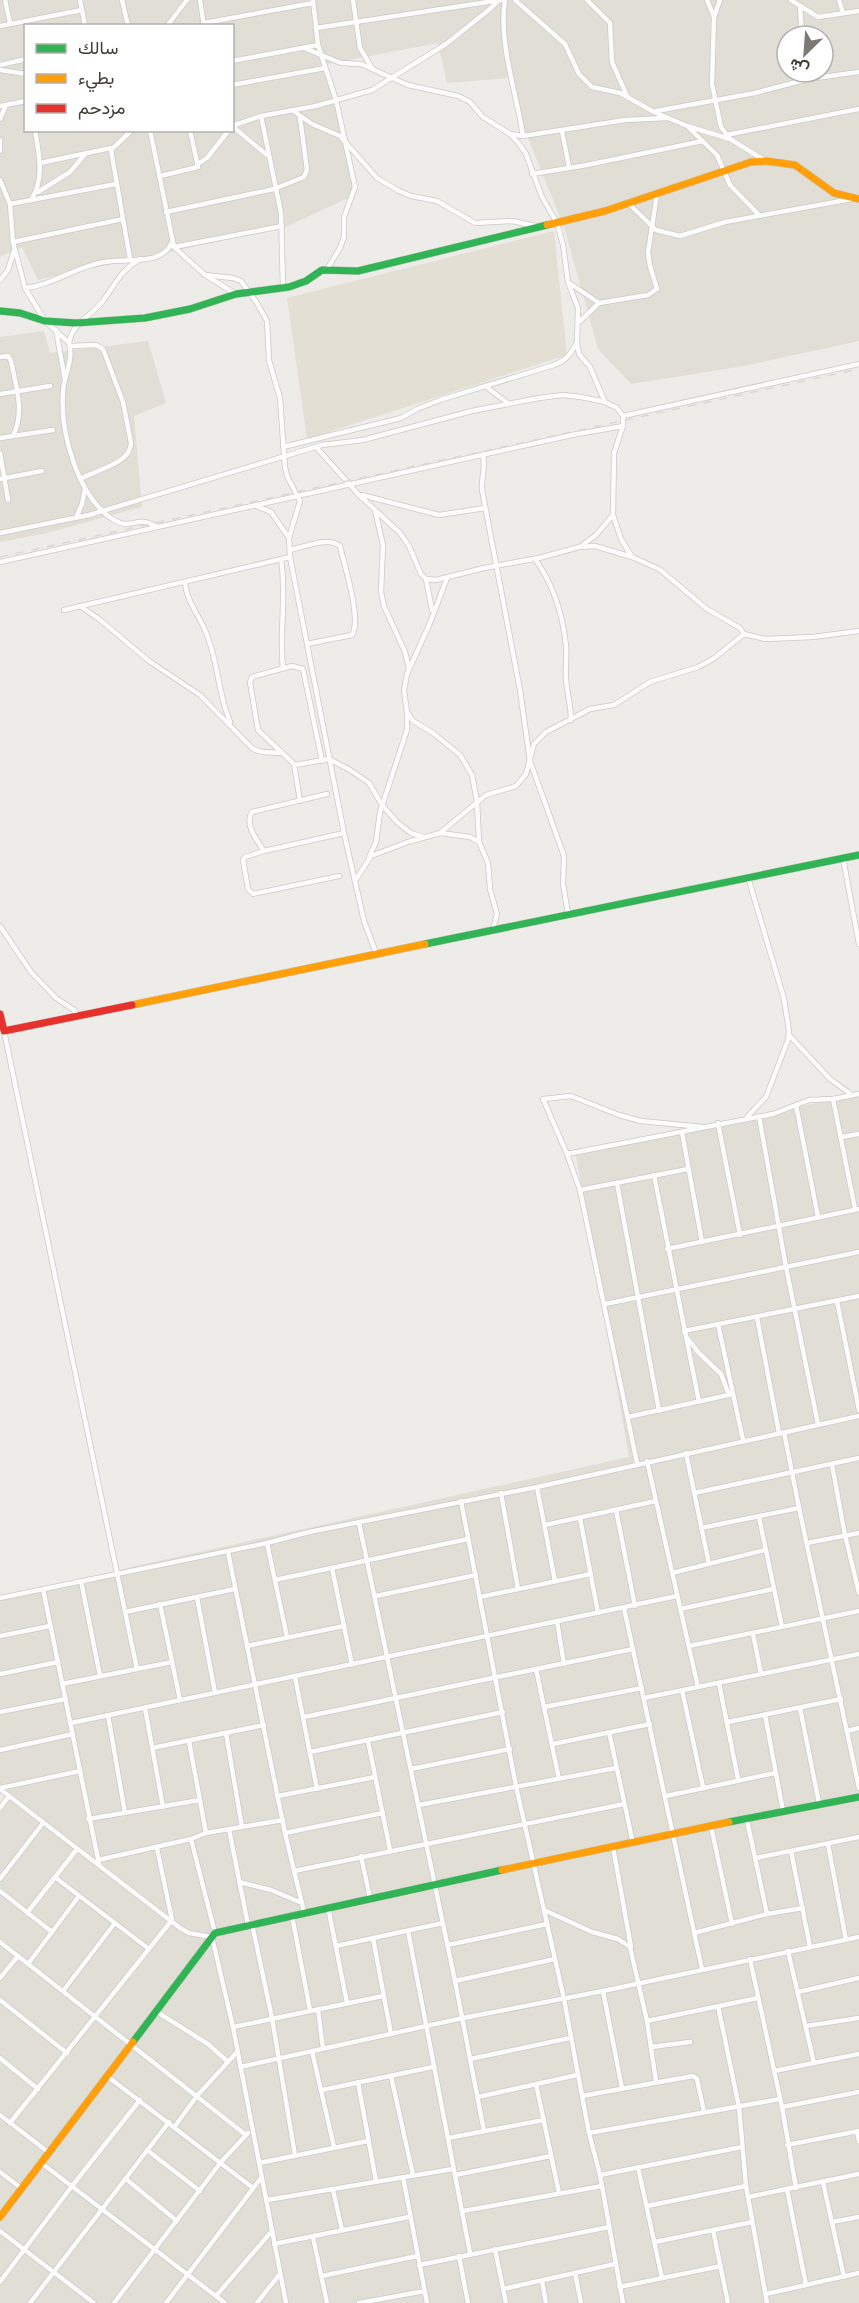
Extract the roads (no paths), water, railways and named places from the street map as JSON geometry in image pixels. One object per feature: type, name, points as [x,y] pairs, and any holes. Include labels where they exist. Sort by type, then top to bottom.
[{"type":"street","points":[[5,0],[10,23]]},
{"type":"street","points":[[80,0],[85,24]]},
{"type":"street","points":[[122,0],[128,24]]},
{"type":"street","points":[[169,24],[187,0]]},
{"type":"street","points":[[200,0],[204,24],[313,2],[318,45],[336,100],[355,191],[344,217],[344,237],[327,269]]},
{"type":"street","points":[[353,0],[360,48],[374,70]]},
{"type":"street","points":[[316,28],[501,0]]},
{"type":"street","points":[[234,125],[261,116],[372,90],[446,44],[501,0]]},
{"type":"street","points":[[501,0],[505,36],[523,136]]},
{"type":"street","points":[[515,0],[565,44],[585,82],[600,90],[627,96],[654,112],[687,126],[730,139]]},
{"type":"street","points":[[588,0],[610,23],[612,63],[627,96]]},
{"type":"street","points":[[707,0],[714,17]]},
{"type":"street","points":[[720,0],[714,17],[712,84],[721,127],[730,139],[766,161]]},
{"type":"street","points":[[791,0],[818,17],[859,11]]},
{"type":"street","points":[[839,0],[843,13]]},
{"type":"street","points":[[800,6],[801,24]]},
{"type":"street","points":[[0,26],[82,10]]},
{"type":"street","points":[[234,61],[318,45]]},
{"type":"street","points":[[304,48],[341,63],[355,63],[421,89],[458,96],[470,102],[493,125],[510,134],[523,136],[625,120],[670,118]]},
{"type":"street","points":[[0,67],[24,60]]},
{"type":"street","points":[[0,67],[24,73]]},
{"type":"street","points":[[234,85],[325,68]]},
{"type":"street","points":[[835,75],[859,72]]},
{"type":"street","points":[[654,112],[755,93],[789,84]]},
{"type":"street","points":[[0,119],[3,106],[24,101]]},
{"type":"street","points":[[292,110],[319,128],[335,133],[344,140],[377,178],[399,191],[437,201],[475,223],[512,221],[542,227]]},
{"type":"street","points":[[726,135],[859,110]]},
{"type":"street","points":[[261,116],[282,226],[283,288]]},
{"type":"street","points":[[166,212],[274,189],[307,174],[300,117]]},
{"type":"street","points":[[687,126],[717,155],[730,185],[760,216]]},
{"type":"street","points":[[234,128],[268,156]]},
{"type":"street","points":[[562,131],[569,167]]},
{"type":"street","points":[[35,132],[40,163],[39,186],[36,194]]},
{"type":"street","points":[[40,163],[111,148],[130,132]]},
{"type":"street","points":[[150,132],[173,244],[205,275],[236,294]]},
{"type":"street","points":[[190,132],[198,164]]},
{"type":"street","points":[[160,176],[196,168],[227,132]]},
{"type":"street","points":[[510,134],[526,154],[532,174],[557,223],[563,244],[568,282],[578,308],[579,354],[590,367],[605,402]]},
{"type":"street","points":[[0,140],[0,151]]},
{"type":"street","points":[[532,174],[703,141]]},
{"type":"street","points":[[111,148],[130,259]]},
{"type":"street","points":[[31,200],[36,194],[70,172],[86,153]]},
{"type":"street","points":[[0,311],[20,313],[45,321],[79,323],[159,315],[190,309],[236,294],[283,288],[302,283],[322,270],[352,272],[542,227],[628,204],[751,162],[766,161],[795,165],[834,193],[857,199]]},
{"type":"street","points":[[0,180],[10,204],[14,245],[25,288],[45,321],[56,329],[69,344],[96,345],[104,349],[109,370],[123,402],[131,447],[124,458],[81,479]]},
{"type":"street","points":[[10,204],[116,184]]},
{"type":"street","points":[[579,323],[599,303],[648,295],[657,289],[649,260],[651,226],[657,194]]},
{"type":"street","points":[[628,204],[651,226],[667,234],[680,236],[725,222],[857,199]]},
{"type":"street","points":[[14,245],[123,219]]},
{"type":"street","points":[[25,288],[42,284],[87,266],[162,255],[173,244],[282,226]]},
{"type":"street","points":[[0,280],[8,270],[14,245]]},
{"type":"street","points":[[140,259],[124,271],[103,301],[71,333],[69,344],[71,355],[65,380],[63,410],[67,436],[81,479],[85,489],[102,511],[125,525],[145,521],[157,527]]},
{"type":"street","points":[[205,275],[238,279],[265,316],[268,326],[268,352],[280,398],[287,476],[298,496],[299,503],[290,538],[290,557],[344,833],[364,921],[376,953]]},
{"type":"street","points":[[568,282],[599,303]]},
{"type":"street","points":[[56,329],[65,380]]},
{"type":"street","points":[[283,447],[402,418],[423,406],[563,362],[571,356],[577,342]]},
{"type":"street","points":[[0,357],[8,356],[17,391],[20,416],[13,436]]},
{"type":"street","points":[[623,416],[859,364]]},
{"type":"street","points":[[0,394],[50,386]]},
{"type":"street","points":[[485,386],[509,404]]},
{"type":"street","points":[[0,534],[102,511],[327,444],[363,440],[509,404],[563,395],[605,402],[617,408],[623,416],[623,426],[614,453],[613,514],[621,539],[632,557]]},
{"type":"street","points":[[0,562],[572,435],[623,426]]},
{"type":"street","points":[[0,438],[53,430]]},
{"type":"street","points":[[316,447],[360,495],[400,533],[414,556],[421,574],[426,579],[432,613]]},
{"type":"street","points":[[0,453],[2,479],[8,500]]},
{"type":"street","points":[[483,455],[485,465],[482,484],[485,508],[520,690],[530,761],[564,856],[563,891],[568,914]]},
{"type":"street","points":[[2,479],[42,471]]},
{"type":"street","points":[[75,518],[82,504],[85,489]]},
{"type":"street","points":[[360,495],[439,515],[485,508]]},
{"type":"street","points":[[255,506],[271,512],[290,538]]},
{"type":"street","points":[[374,509],[383,544],[381,592],[384,606],[405,652],[409,669]]},
{"type":"street","points":[[579,547],[596,535],[613,514]]},
{"type":"street","points":[[290,550],[330,541],[337,543],[340,546],[354,610],[355,628],[352,635],[308,644]]},
{"type":"street","points":[[426,579],[447,578],[579,547],[595,546],[632,557],[659,569],[707,609],[740,628],[744,634],[765,639],[813,637],[859,631]]},
{"type":"street","points":[[64,610],[290,557]]},
{"type":"street","points":[[281,559],[285,600],[281,647],[283,668]]},
{"type":"street","points":[[534,559],[553,593],[564,633],[571,720]]},
{"type":"street","points":[[355,881],[376,842],[382,805],[407,730],[404,692],[409,669],[447,578]]},
{"type":"street","points":[[185,582],[188,597],[211,646],[222,700],[232,727]]},
{"type":"street","points":[[80,606],[149,661],[200,695],[253,748],[262,752],[282,753]]},
{"type":"street","points":[[440,833],[477,801],[491,793],[516,786],[526,774],[534,744],[541,735],[590,709],[614,705],[650,682],[705,663],[744,634]]},
{"type":"street","points":[[300,801],[295,765],[258,730],[250,682],[255,675],[298,666],[305,673],[322,761]]},
{"type":"street","points":[[407,712],[413,721],[447,744],[466,763],[472,775],[477,801],[479,842],[488,863],[490,889],[497,914],[493,929]]},
{"type":"street","points":[[295,765],[329,759],[360,776],[369,783],[382,805],[405,829],[424,837]]},
{"type":"street","points":[[264,851],[252,831],[250,815],[256,810],[327,794]]},
{"type":"street","points":[[339,876],[251,893],[248,889],[243,860],[245,857],[264,851],[344,833]]},
{"type":"street","points":[[368,859],[381,851],[440,833],[471,837],[479,842]]},
{"type":"street","points":[[2,1031],[859,855]]},
{"type":"street","points":[[843,858],[859,944]]},
{"type":"street","points":[[745,1119],[766,1097],[789,1035],[784,999],[748,877]]},
{"type":"street","points":[[0,926],[31,972],[56,998],[74,1010],[77,1015]]},
{"type":"street","points":[[0,1014],[137,1669]]},
{"type":"street","points":[[789,1035],[830,1079],[852,1095]]},
{"type":"street","points":[[567,1154],[759,1116],[809,1100],[833,1099],[859,1094]]},
{"type":"street","points":[[637,1463],[580,1190],[543,1099],[571,1096],[641,1121],[703,1127]]},
{"type":"street","points":[[667,1249],[857,1209],[833,1099]]},
{"type":"street","points":[[796,1105],[818,1217]]},
{"type":"street","points":[[759,1116],[786,1267],[818,1424]]},
{"type":"street","points":[[718,1123],[740,1235]]},
{"type":"street","points":[[682,1132],[702,1242]]},
{"type":"street","points":[[841,1137],[859,1134]]},
{"type":"street","points":[[580,1190],[688,1169]]},
{"type":"street","points":[[654,1175],[699,1402]]},
{"type":"street","points":[[617,1183],[640,1297],[659,1411]]},
{"type":"street","points":[[605,1304],[859,1252]]},
{"type":"street","points":[[684,1333],[859,1296]]},
{"type":"street","points":[[837,1301],[859,1410]]},
{"type":"street","points":[[758,1317],[859,1788]]},
{"type":"street","points":[[718,1324],[731,1394],[743,1440]]},
{"type":"street","points":[[684,1333],[699,1353],[721,1374],[731,1394]]},
{"type":"street","points":[[628,1417],[731,1394]]},
{"type":"street","points":[[0,1598],[228,1552],[309,1532],[537,1487],[637,1463],[859,1416]]},
{"type":"street","points":[[686,1453],[709,1564]]},
{"type":"street","points":[[694,1493],[859,1458]]},
{"type":"street","points":[[647,1461],[698,1687]]},
{"type":"street","points":[[832,1465],[845,1536],[857,1571],[859,1593]]},
{"type":"street","points":[[537,1487],[555,1581]]},
{"type":"street","points":[[501,1493],[518,1589]]},
{"type":"street","points":[[461,1501],[532,1864],[564,1999],[577,2075],[600,2175],[623,2303]]},
{"type":"street","points":[[545,1525],[656,1501]]},
{"type":"street","points":[[701,1528],[799,1508]]},
{"type":"street","points":[[616,1510],[635,1606]]},
{"type":"street","points":[[759,1516],[782,1627]]},
{"type":"street","points":[[580,1518],[598,1613]]},
{"type":"street","points":[[359,1523],[427,1842],[484,2131]]},
{"type":"street","points":[[807,1543],[859,1533]]},
{"type":"street","points":[[274,1580],[468,1539]]},
{"type":"street","points":[[267,1543],[286,1637]]},
{"type":"street","points":[[672,1573],[765,1550]]},
{"type":"street","points":[[228,1552],[285,1833],[304,1912]]},
{"type":"street","points":[[332,1568],[352,1665]]},
{"type":"street","points":[[480,1597],[591,1574]]},
{"type":"street","points":[[376,1596],[476,1575]]},
{"type":"street","points":[[81,1581],[100,1676]]},
{"type":"street","points":[[43,1588],[98,1862]]},
{"type":"street","points":[[125,1612],[235,1589]]},
{"type":"street","points":[[680,1609],[773,1589]]},
{"type":"street","points":[[71,1723],[677,1596]]},
{"type":"street","points":[[197,1597],[215,1693]]},
{"type":"street","points":[[160,1604],[180,1700]]},
{"type":"street","points":[[624,1608],[702,1969]]},
{"type":"street","points":[[689,1646],[859,1611]]},
{"type":"street","points":[[557,1622],[564,1664]]},
{"type":"street","points":[[0,1636],[50,1626]]},
{"type":"street","points":[[247,1646],[344,1626]]},
{"type":"street","points":[[753,1634],[761,1674]]},
{"type":"street","points":[[304,1717],[633,1649]]},
{"type":"street","points":[[644,1698],[859,1654]]},
{"type":"street","points":[[0,1674],[58,1662]]},
{"type":"street","points":[[62,1684],[172,1662]]},
{"type":"street","points":[[536,1669],[559,1779]]},
{"type":"street","points":[[295,1677],[317,1789]]},
{"type":"street","points":[[719,1683],[738,1779]]},
{"type":"street","points":[[544,1707],[642,1689]]},
{"type":"street","points":[[682,1690],[703,1787]]},
{"type":"street","points":[[0,1712],[66,1699]]},
{"type":"street","points":[[728,1722],[841,1699]]},
{"type":"street","points":[[800,1707],[819,1803]]},
{"type":"street","points":[[145,1708],[163,1807]]},
{"type":"street","points":[[310,1752],[503,1712]]},
{"type":"street","points":[[108,1715],[125,1813]]},
{"type":"street","points":[[765,1715],[783,1811]]},
{"type":"street","points":[[553,1744],[650,1724]]},
{"type":"street","points":[[152,1748],[264,1725]]},
{"type":"street","points":[[847,1731],[859,1728]]},
{"type":"street","points":[[609,1732],[633,1843]]},
{"type":"street","points":[[226,1733],[242,1827]]},
{"type":"street","points":[[0,1750],[74,1734]]},
{"type":"street","points":[[189,1741],[206,1833]]},
{"type":"street","points":[[368,1741],[390,1850]]},
{"type":"street","points":[[411,1769],[510,1749]]},
{"type":"street","points":[[418,1805],[616,1768]]},
{"type":"street","points":[[0,1788],[80,1771]]},
{"type":"street","points":[[666,1796],[775,1773]]},
{"type":"street","points":[[278,1796],[375,1777]]},
{"type":"street","points":[[0,1788],[185,1931],[213,1935],[250,1924],[434,1884],[747,1820],[819,1803],[859,1797]]},
{"type":"street","points":[[0,1808],[9,1796]]},
{"type":"street","points":[[88,1819],[200,1800]]},
{"type":"street","points":[[294,1871],[427,1842],[624,1804]]},
{"type":"street","points":[[285,1833],[382,1813]]},
{"type":"street","points":[[98,1862],[191,1839],[206,1833],[283,1820]]},
{"type":"street","points":[[747,1820],[767,1914]]},
{"type":"street","points":[[0,1879],[43,1823]]},
{"type":"street","points":[[711,1826],[732,1924]]},
{"type":"street","points":[[229,1829],[239,1882],[272,2018],[295,2155]]},
{"type":"street","points":[[756,1858],[859,1837]]},
{"type":"street","points":[[191,1839],[233,2027],[286,2303]]},
{"type":"street","points":[[828,1844],[846,1940]]},
{"type":"street","points":[[613,1847],[647,2021],[656,2081]]},
{"type":"street","points":[[157,1848],[172,1920]]},
{"type":"street","points":[[27,1913],[77,1849]]},
{"type":"street","points":[[791,1851],[810,1947]]},
{"type":"street","points":[[361,1856],[370,1898]]},
{"type":"street","points":[[56,1878],[149,1949]]},
{"type":"street","points":[[239,1882],[271,1890],[302,1903]]},
{"type":"street","points":[[0,1891],[52,1932]]},
{"type":"street","points":[[28,1964],[79,1896]]},
{"type":"street","points":[[328,1907],[347,2003]]},
{"type":"street","points":[[694,1933],[767,1914],[803,1908]]},
{"type":"street","points":[[543,1910],[592,1932],[618,1939],[632,1950]]},
{"type":"street","points":[[292,1915],[310,2010]]},
{"type":"street","points":[[10,2123],[172,1920]]},
{"type":"street","points":[[63,1991],[115,1923]]},
{"type":"street","points":[[336,1946],[443,1923]]},
{"type":"street","points":[[448,1946],[547,1924]]},
{"type":"street","points":[[408,1931],[470,2253]]},
{"type":"street","points":[[0,2217],[213,1935]]},
{"type":"street","points":[[240,2067],[463,2018],[859,1937]]},
{"type":"street","points":[[373,1938],[390,2034]]},
{"type":"street","points":[[0,1942],[246,2135]]},
{"type":"street","points":[[788,1952],[814,2063]]},
{"type":"street","points":[[0,1978],[18,1956]]},
{"type":"street","points":[[455,1981],[555,1959]]},
{"type":"street","points":[[750,1959],[782,2107],[796,2188]]},
{"type":"street","points":[[798,1992],[859,1978]]},
{"type":"street","points":[[603,1991],[622,2088]]},
{"type":"street","points":[[233,2027],[383,1995]]},
{"type":"street","points":[[647,2021],[758,1998]]},
{"type":"street","points":[[0,2000],[67,2053]]},
{"type":"street","points":[[718,2006],[739,2107],[746,2186],[767,2303]]},
{"type":"street","points":[[318,2009],[323,2049]]},
{"type":"street","points":[[157,2012],[208,2044],[227,2061]]},
{"type":"street","points":[[806,2026],[859,2018]]},
{"type":"street","points":[[470,2059],[570,2038]]},
{"type":"street","points":[[651,2047],[690,2042]]},
{"type":"street","points":[[312,2051],[334,2147]]},
{"type":"street","points":[[175,2126],[227,2061],[237,2052]]},
{"type":"street","points":[[774,2071],[859,2054]]},
{"type":"street","points":[[0,2058],[38,2089]]},
{"type":"street","points":[[321,2090],[433,2067]]},
{"type":"street","points":[[478,2097],[577,2075]]},
{"type":"street","points":[[107,2076],[253,2188]]},
{"type":"street","points":[[391,2076],[413,2175]]},
{"type":"street","points":[[582,2096],[656,2081],[695,2077],[704,2112]]},
{"type":"street","points":[[358,2082],[376,2181]]},
{"type":"street","points":[[536,2084],[560,2193]]},
{"type":"street","points":[[782,2107],[859,2092]]},
{"type":"street","points":[[589,2133],[780,2099]]},
{"type":"street","points":[[0,2282],[140,2100]]},
{"type":"street","points":[[0,2115],[48,2152]]},
{"type":"street","points":[[448,2138],[544,2120]]},
{"type":"street","points":[[30,2303],[169,2122]]},
{"type":"street","points":[[114,2303],[221,2162],[252,2129]]},
{"type":"street","points":[[787,2145],[858,2131],[859,2141]]},
{"type":"street","points":[[259,2163],[368,2141]]},
{"type":"street","points":[[600,2175],[742,2147]]},
{"type":"street","points":[[147,2150],[200,2191]]},
{"type":"street","points":[[267,2200],[413,2175],[454,2172],[551,2156]]},
{"type":"street","points":[[40,2162],[225,2303]]},
{"type":"street","points":[[638,2167],[662,2278]]},
{"type":"street","points":[[0,2172],[21,2188]]},
{"type":"street","points":[[748,2197],[859,2174]]},
{"type":"street","points":[[403,2177],[427,2303]]},
{"type":"street","points":[[166,2303],[261,2178]]},
{"type":"street","points":[[126,2179],[177,2221]]},
{"type":"street","points":[[823,2182],[844,2277]]},
{"type":"street","points":[[463,2211],[602,2186]]},
{"type":"street","points":[[647,2206],[746,2186]]},
{"type":"street","points":[[787,2189],[806,2285]]},
{"type":"street","points":[[333,2190],[342,2230]]},
{"type":"street","points":[[274,2244],[409,2217]]},
{"type":"street","points":[[832,2223],[859,2217]]},
{"type":"street","points":[[655,2242],[752,2222]]},
{"type":"street","points":[[419,2265],[609,2227]]},
{"type":"street","points":[[713,2230],[728,2302],[720,2303]]},
{"type":"street","points":[[0,2231],[94,2303]]},
{"type":"street","points":[[216,2296],[272,2231]]},
{"type":"street","points":[[313,2237],[327,2303]]},
{"type":"street","points":[[495,2249],[506,2303]]},
{"type":"street","points":[[322,2276],[417,2256]]},
{"type":"street","points":[[459,2256],[468,2303]]},
{"type":"street","points":[[503,2289],[615,2264]]},
{"type":"street","points":[[619,2287],[721,2266]]},
{"type":"street","points":[[575,2273],[581,2303]]},
{"type":"street","points":[[766,2294],[859,2273]]},
{"type":"street","points":[[257,2303],[279,2275]]},
{"type":"street","points":[[542,2281],[546,2303]]},
{"type":"street","points":[[359,2303],[386,2300],[425,2290]]},
{"type":"railway","points":[[0,557],[859,369]]}]
